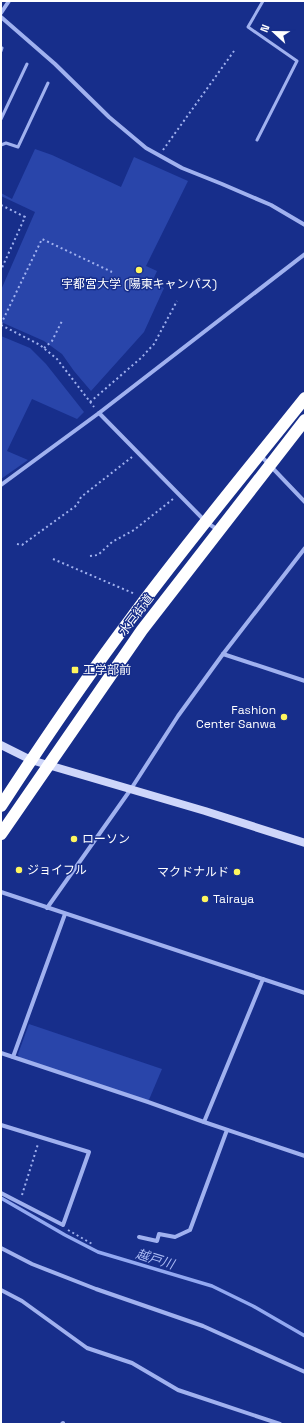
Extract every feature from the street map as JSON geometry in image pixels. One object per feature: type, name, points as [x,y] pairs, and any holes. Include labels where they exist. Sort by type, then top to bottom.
[{"type":"highway","name":"水戸街道","points":[[1,806],[83,685],[146,599],[305,398]]},
{"type":"highway","name":"水戸街道","points":[[1,834],[142,630],[305,420]]},
{"type":"street","points":[[1,12],[9,1]]},
{"type":"street","points":[[1,17],[55,64],[109,117],[146,148],[182,168],[271,205],[305,225]]},
{"type":"street","points":[[1,485],[99,413],[305,254]]},
{"type":"street","points":[[99,413],[206,522],[218,531]]},
{"type":"street","points":[[260,454],[305,502]]},
{"type":"street","points":[[48,908],[131,789],[178,716],[223,654],[305,548]]},
{"type":"street","points":[[223,654],[305,681]]},
{"type":"street","points":[[1,745],[31,760],[205,811],[305,843]]},
{"type":"street","points":[[1,892],[305,993]]},
{"type":"street","points":[[13,1057],[65,914]]},
{"type":"street","points":[[204,1122],[263,979]]},
{"type":"street","points":[[1,1053],[305,1156]]},
{"type":"street","points":[[1,1124],[89,1152],[63,1225],[1,1193]]},
{"type":"street","points":[[139,1237],[156,1241],[159,1234],[175,1237],[190,1230],[227,1130]]},
{"type":"street","points":[[1,1248],[32,1264],[96,1289],[203,1326],[305,1372]]},
{"type":"street","points":[[1,1290],[22,1302],[87,1348],[132,1363],[178,1390],[280,1424]]},
{"type":"lane","points":[[257,140],[297,61],[248,27],[263,1]]},
{"type":"lane","points":[[1,119],[27,64]]},
{"type":"lane","points":[[1,145],[6,143],[18,147],[48,83]]},
{"type":"path","points":[[159,156],[234,51]]},
{"type":"path","points":[[1,205],[25,217],[1,270]]},
{"type":"path","points":[[99,413],[57,359],[40,345],[1,324],[42,239],[112,272]]},
{"type":"path","points":[[90,402],[141,358],[154,344],[177,301]]},
{"type":"path","points":[[44,348],[52,341],[62,321]]},
{"type":"path","points":[[17,544],[22,545],[77,505],[81,497],[138,452]]},
{"type":"path","points":[[90,556],[98,555],[112,542],[134,530],[179,494]]},
{"type":"path","points":[[53,559],[146,599]]},
{"type":"path","points":[[19,1202],[40,1137]]},
{"type":"path","points":[[63,1225],[94,1246]]},
{"type":"shaded area","points":[[35,149],[52,155],[121,187],[134,157],[188,181],[146,266],[157,271],[152,282],[164,288],[144,332],[91,391],[62,354],[44,341],[1,322],[1,290],[35,212],[1,196],[1,193],[12,199]]},
{"type":"shaded area","points":[[1,336],[30,348],[46,364],[84,412],[77,419],[32,399],[7,451],[28,460],[1,479]]},
{"type":"shaded area","points":[[29,1024],[162,1069],[148,1102],[20,1060],[18,1054]]},
{"type":"waterway","name":"越戸川","points":[[1,1198],[98,1252],[212,1286],[253,1306],[305,1336]]},
{"type":"place","name":"宇都宮大学 (陽東キャンパス)","points":[[139,270]]},
{"type":"place","name":"工学部前","points":[[75,670]]},
{"type":"place","name":"Fashion Center Sanwa","points":[[284,717]]},
{"type":"place","name":"ローソン","points":[[74,839]]},
{"type":"place","name":"ジョイフル","points":[[19,870]]},
{"type":"place","name":"マクドナルド","points":[[237,872]]},
{"type":"place","name":"Tairaya","points":[[205,899]]}]
